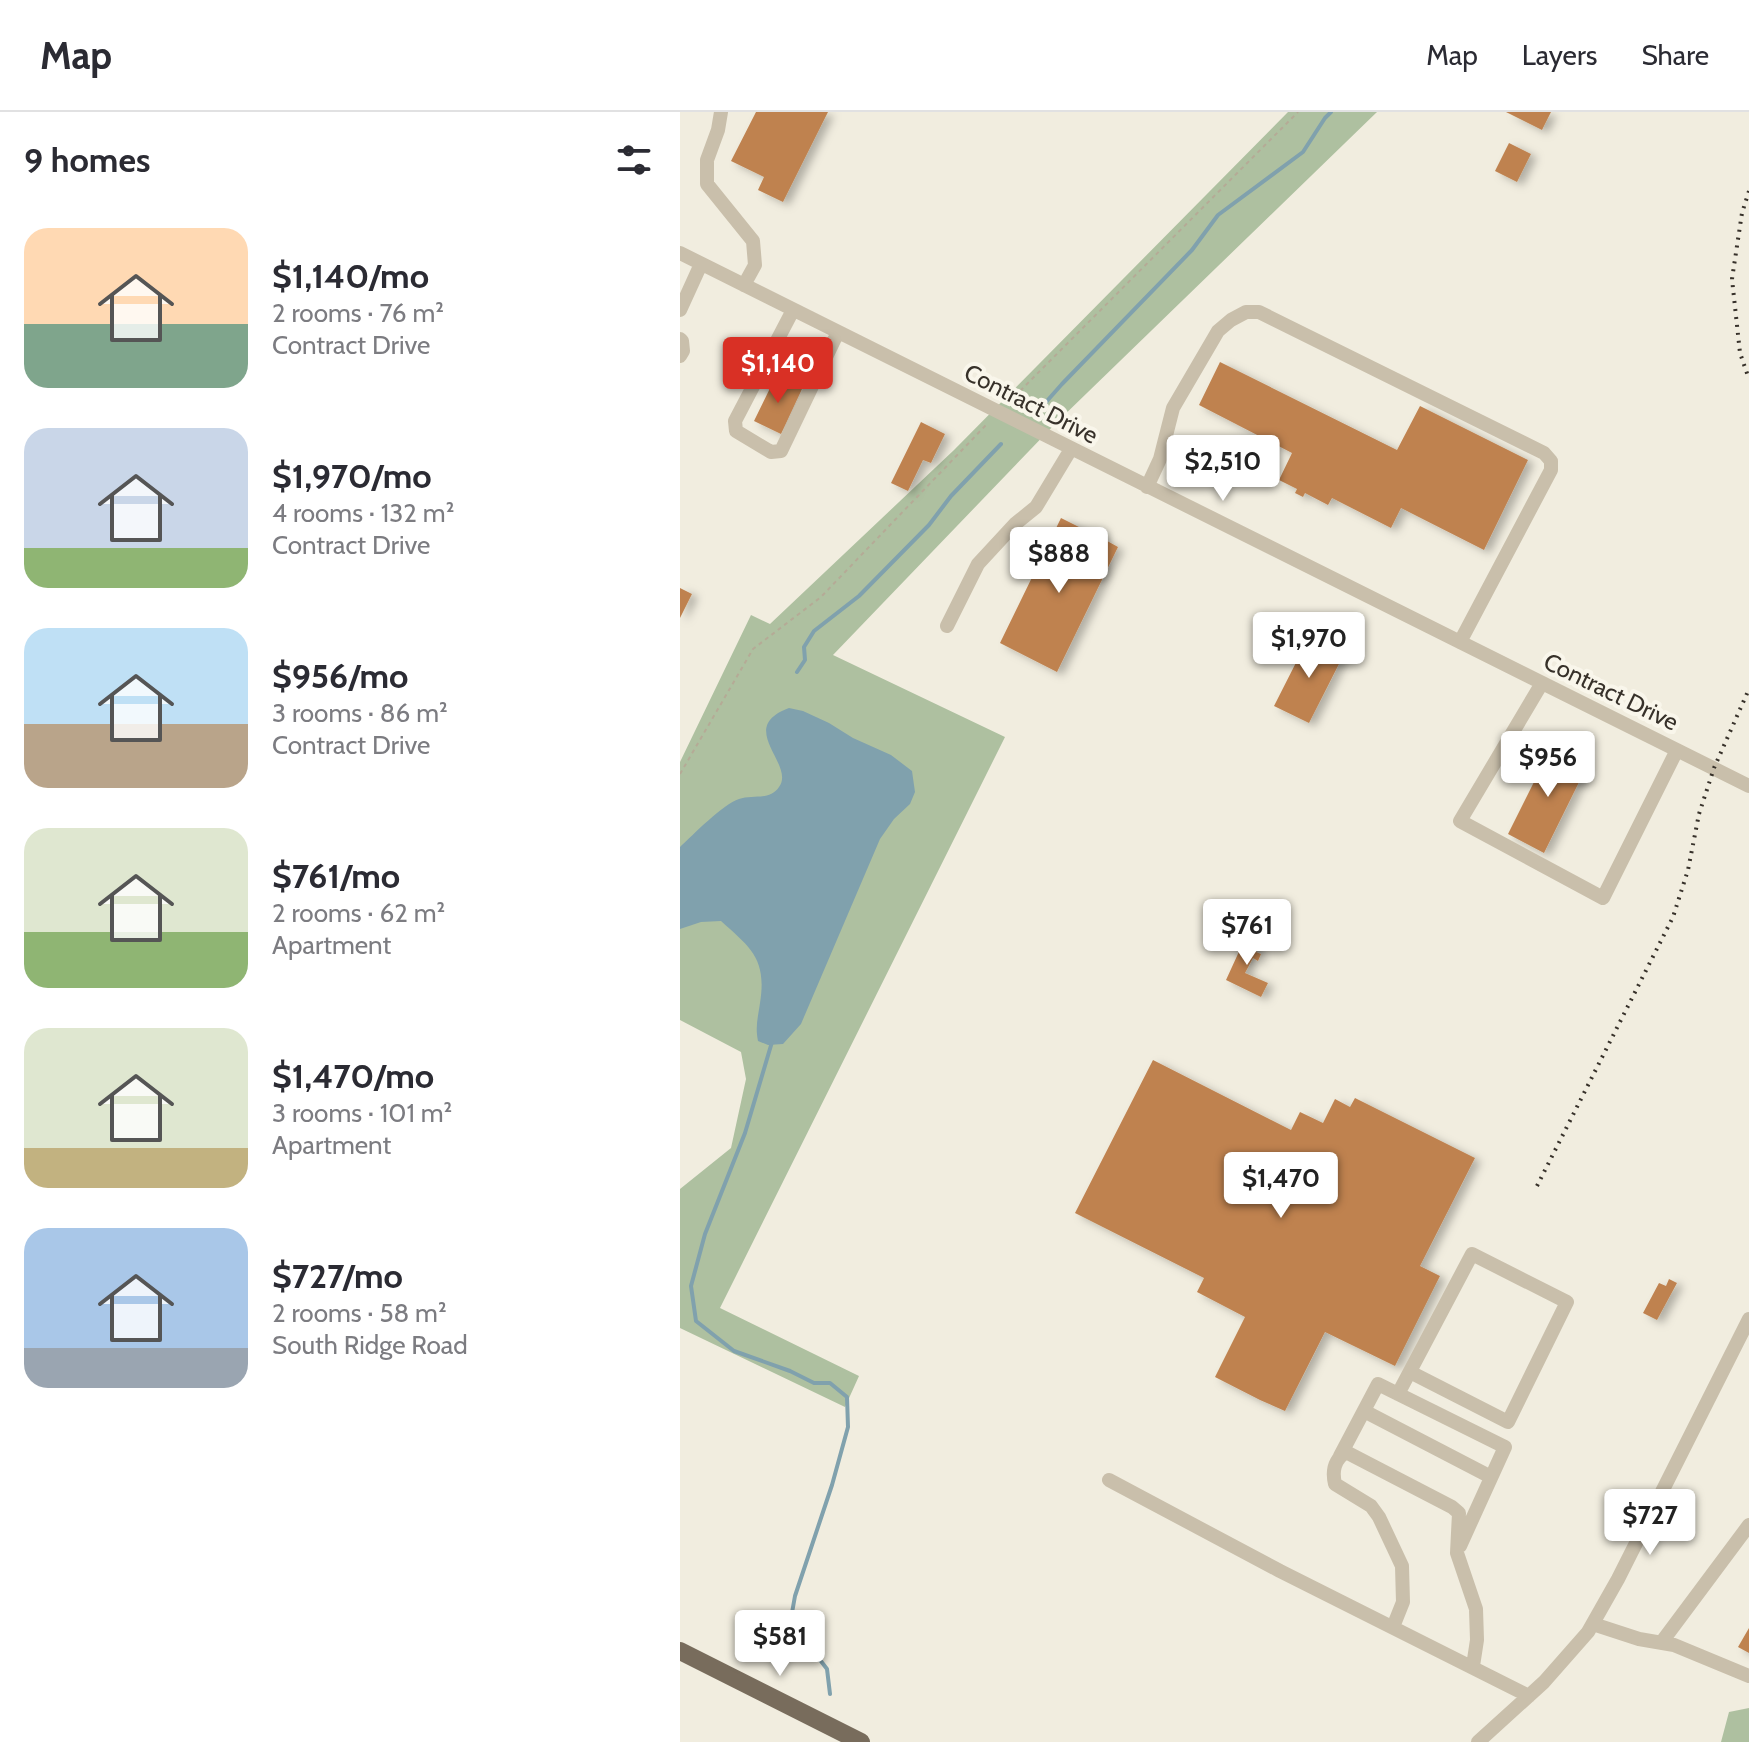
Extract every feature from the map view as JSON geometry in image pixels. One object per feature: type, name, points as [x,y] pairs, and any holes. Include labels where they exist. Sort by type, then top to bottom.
[{"type":"main road","points":[[681,1655],[861,1742]]},
{"type":"street","points":[[721,112],[707,160],[707,184],[753,241],[755,265],[744,285]]},
{"type":"street","name":"Contract Drive","points":[[680,253],[1749,786]]},
{"type":"street","points":[[680,310],[701,264]]},
{"type":"street","points":[[793,310],[735,421],[736,431],[771,452],[781,451],[838,332]]},
{"type":"street","points":[[1147,487],[1160,459],[1173,408],[1218,331],[1246,312],[1259,312],[1544,453],[1551,461],[1551,470],[1460,642]]},
{"type":"street","points":[[680,339],[683,351],[680,356]]},
{"type":"street","points":[[947,626],[978,564],[1015,524],[1036,507],[1071,449]]},
{"type":"street","points":[[1542,683],[1460,821],[1603,898],[1677,750]]},
{"type":"street","points":[[1398,1394],[1472,1254],[1567,1302],[1508,1422],[1410,1372]]},
{"type":"street","points":[[1478,1742],[1544,1682],[1588,1632],[1618,1579],[1749,1319]]},
{"type":"street","points":[[1393,1627],[1403,1602],[1402,1566],[1371,1506],[1335,1484],[1333,1476],[1334,1468],[1378,1384],[1505,1447],[1457,1553]]},
{"type":"street","points":[[1364,1411],[1491,1477]]},
{"type":"street","points":[[1340,1456],[1346,1452],[1459,1513],[1457,1553],[1476,1609],[1477,1640],[1473,1666]]},
{"type":"street","points":[[1109,1480],[1280,1571],[1529,1696]]},
{"type":"street","points":[[1661,1643],[1749,1525]]},
{"type":"street","points":[[1593,1624],[1639,1639],[1674,1645],[1749,1676]]},
{"type":"path","points":[[680,774],[753,649],[821,597],[998,413],[1298,112]]},
{"type":"green space","points":[[1288,112],[1377,112],[1055,424],[833,655],[1005,737],[720,1308],[859,1376],[845,1407],[680,1328],[680,1189],[731,1148],[746,1079],[741,1052],[680,1020],[680,762],[751,615],[770,624],[954,450]]},
{"type":"green space","points":[[1749,1708],[1749,1742],[1721,1742],[1729,1712]]},
{"type":"water","points":[[789,708],[803,711],[891,755],[912,771],[915,792],[910,804],[880,839],[801,1024],[783,1044],[768,1045],[758,1041],[761,975],[748,947],[721,921],[701,922],[680,929],[680,847],[732,802],[771,794],[779,787],[782,778],[767,736],[767,726],[774,716]]},
{"type":"building","points":[[756,112],[828,112],[783,202],[758,190],[764,177],[731,161]]},
{"type":"building","points":[[1506,112],[1551,112],[1542,130]]},
{"type":"building","points":[[1509,143],[1531,154],[1517,182],[1495,171]]},
{"type":"building","points":[[786,348],[805,358],[794,382],[774,373]]},
{"type":"building","points":[[1220,362],[1397,450],[1420,406],[1528,460],[1484,550],[1401,508],[1391,528],[1332,498],[1328,505],[1305,493],[1303,497],[1295,493],[1297,489],[1279,480],[1292,453],[1199,405]]},
{"type":"building","points":[[776,376],[802,389],[781,434],[754,421]]},
{"type":"building","points":[[921,422],[945,434],[931,463],[923,460],[908,491],[891,483]]},
{"type":"building","points":[[1061,518],[1093,534],[1095,530],[1102,534],[1100,537],[1118,547],[1057,672],[1000,643]]},
{"type":"building","points":[[680,588],[692,594],[680,618]]},
{"type":"building","points":[[1309,637],[1344,654],[1309,723],[1274,706]]},
{"type":"building","points":[[1557,745],[1585,759],[1579,772],[1583,774],[1544,853],[1508,834],[1547,756],[1550,758]]},
{"type":"building","points":[[1248,932],[1262,938],[1256,952],[1261,954],[1258,961],[1253,958],[1245,973],[1268,983],[1261,997],[1226,980]]},
{"type":"building","points":[[1153,1060],[1291,1130],[1300,1112],[1323,1123],[1335,1099],[1350,1107],[1355,1098],[1475,1158],[1420,1266],[1440,1276],[1395,1366],[1325,1332],[1285,1411],[1260,1400],[1215,1377],[1245,1317],[1197,1292],[1204,1278],[1075,1213]]},
{"type":"building","points":[[1669,1279],[1677,1283],[1657,1320],[1643,1313],[1659,1283],[1666,1286]]},
{"type":"building","points":[[1749,1628],[1749,1653],[1738,1647]]},
{"type":"waterway","points":[[1039,410],[1192,250],[1218,215],[1303,152],[1331,112]]},
{"type":"waterway","points":[[797,672],[805,660],[804,647],[814,631],[859,596],[929,525],[951,496],[1001,444]]},
{"type":"waterway","points":[[772,1042],[745,1133],[705,1234],[691,1286],[696,1321],[734,1351],[814,1383],[830,1383],[847,1397],[848,1427],[795,1596],[788,1635],[797,1652],[817,1656],[827,1669],[830,1694]]},
{"type":"railway","points":[[1749,191],[1742,213],[1732,279],[1740,353],[1749,379]]},
{"type":"railway","points":[[1537,1186],[1673,917],[1714,768],[1749,689]]}]
